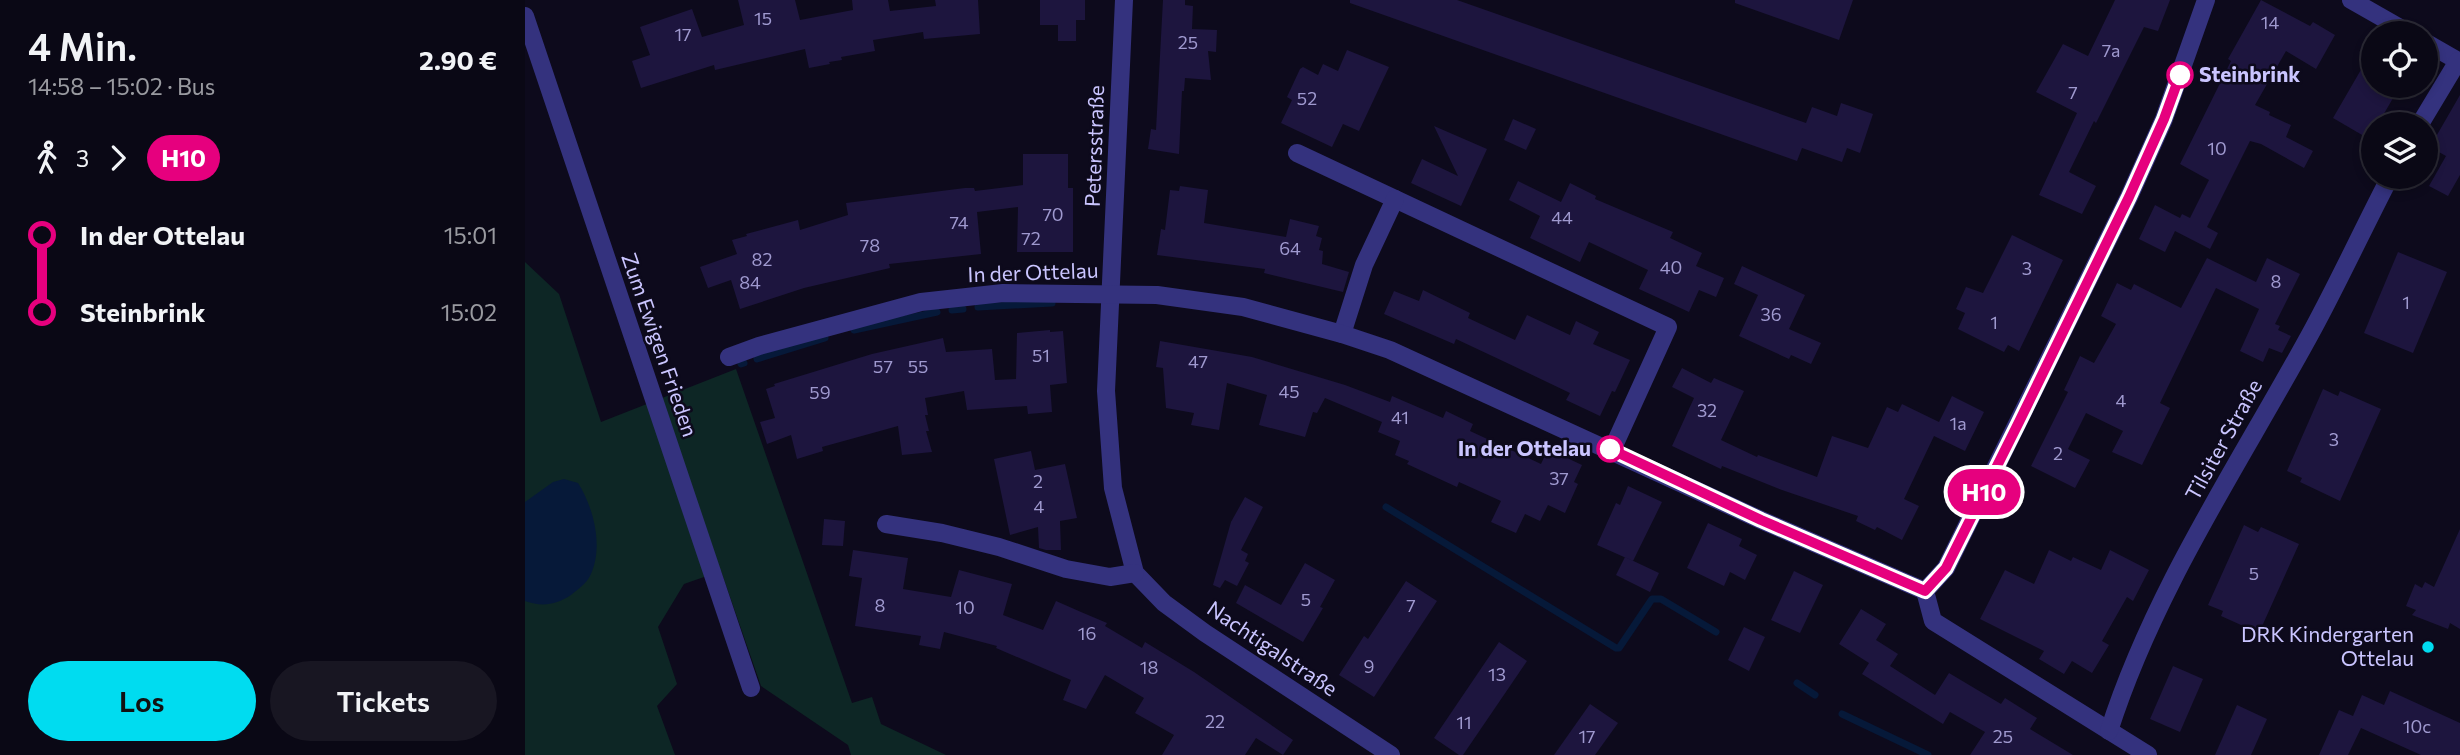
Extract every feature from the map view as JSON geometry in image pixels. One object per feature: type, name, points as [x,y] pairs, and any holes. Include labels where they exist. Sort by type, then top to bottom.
[{"type":"street","name":"Petersstraße","points":[[1111,293],[1124,0]]},
{"type":"street","points":[[2148,755],[1933,621],[1925,591],[1946,568],[2129,197],[2164,119],[2206,0]]},
{"type":"street","points":[[2351,0],[2388,21]]},
{"type":"street","name":"Zum Ewigen Frieden","points":[[525,16],[751,688]]},
{"type":"street","points":[[2427,112],[2459,61],[2438,50]]},
{"type":"street","points":[[1297,153],[1668,327],[1612,450]]},
{"type":"street","name":"Tilsiter Straße","points":[[2109,731],[2138,655],[2214,500],[2313,329],[2384,189]]},
{"type":"street","points":[[1342,334],[1364,265],[1395,200]]},
{"type":"street","name":"In der Ottelau","points":[[729,357],[759,346],[921,302],[1003,293],[1157,295],[1243,307],[1390,350],[1761,520],[1925,591]]},
{"type":"street","name":"Nachtigalstraße","points":[[1111,293],[1106,391],[1109,445],[1113,488],[1135,573],[1164,603],[1205,634],[1391,755]]},
{"type":"street","points":[[886,524],[941,533],[999,547],[1066,569],[1110,577],[1135,573]]},
{"type":"green space","points":[[525,262],[559,294],[601,422],[736,369],[852,703],[872,697],[881,724],[946,755],[851,755],[848,745],[761,686],[721,571],[684,584],[658,627],[677,684],[657,706],[675,755],[525,755]]},
{"type":"water","points":[[564,479],[578,483],[589,504],[597,541],[594,565],[590,576],[571,595],[549,604],[531,603],[525,601],[525,502],[553,482]]},
{"type":"building","points":[[738,0],[795,0],[800,20],[853,10],[852,0],[888,0],[890,11],[936,6],[935,0],[978,0],[980,34],[924,39],[923,32],[873,40],[875,51],[841,57],[842,60],[809,68],[805,49],[715,70],[714,65],[641,88],[632,61],[650,55],[640,27],[692,9],[702,37],[744,25]]},
{"type":"building","points":[[1040,0],[1085,0],[1085,20],[1076,20],[1076,41],[1058,41],[1058,25],[1040,25]]},
{"type":"building","points":[[1163,0],[1185,0],[1185,5],[1193,6],[1192,29],[1217,30],[1216,52],[1208,51],[1211,80],[1185,78],[1179,154],[1148,149],[1151,129],[1156,130]]},
{"type":"building","points":[[1350,0],[1457,0],[1806,123],[1812,107],[1837,116],[1841,103],[1873,114],[1860,153],[1847,148],[1842,162],[1802,148],[1797,161],[1350,3]]},
{"type":"building","points":[[1735,0],[1853,0],[1839,40],[1735,3]]},
{"type":"building","points":[[2115,0],[2170,0],[2158,31],[2144,27],[2069,172],[2096,186],[2082,214],[2039,195],[2077,113],[2036,92],[2063,44],[2088,56]]},
{"type":"building","points":[[2261,0],[2310,26],[2313,22],[2335,35],[2316,69],[2286,51],[2255,105],[2291,125],[2286,137],[2313,151],[2304,168],[2261,144],[2250,141],[2207,227],[2218,233],[2210,249],[2175,231],[2165,252],[2139,239],[2155,205],[2180,218],[2182,214],[2190,218],[2209,180],[2180,164],[2231,61],[2228,59]]},
{"type":"building","points":[[1347,50],[1389,67],[1359,131],[1343,124],[1332,147],[1281,123],[1292,100],[1287,97],[1300,69],[1303,67],[1318,75],[1323,64],[1338,71]]},
{"type":"building","points":[[2361,70],[2361,98],[2393,98],[2385,112],[2361,112],[2361,134],[2333,118]]},
{"type":"building","points":[[2460,95],[2460,175],[2448,196],[2435,189],[2438,189],[2438,170],[2446,156],[2438,152],[2438,133]]},
{"type":"building","points":[[1513,119],[1536,129],[1526,150],[1504,140]]},
{"type":"building","points":[[1434,126],[1487,149],[1461,206],[1411,183],[1422,159],[1458,176]]},
{"type":"building","points":[[1023,154],[1068,154],[1068,188],[1073,188],[1073,252],[1017,252],[1018,207],[977,212],[981,254],[889,264],[890,268],[804,288],[740,309],[731,280],[708,288],[700,267],[737,254],[732,240],[747,236],[746,234],[798,220],[800,230],[848,215],[846,203],[965,188],[974,188],[975,191],[1023,185]]},
{"type":"building","points":[[1518,181],[1561,202],[1570,183],[1596,196],[1595,199],[1673,232],[1670,238],[1702,253],[1696,266],[1724,278],[1716,297],[1699,290],[1689,312],[1639,289],[1648,270],[1589,242],[1580,262],[1530,238],[1540,216],[1509,200]]},
{"type":"building","points":[[1180,186],[1208,190],[1204,223],[1286,237],[1290,219],[1319,226],[1316,236],[1322,238],[1319,250],[1323,251],[1322,264],[1349,272],[1343,292],[1264,273],[1265,269],[1157,255],[1161,229],[1165,230],[1170,190],[1179,191]]},
{"type":"building","points":[[2012,235],[2063,260],[2019,351],[2008,345],[2004,352],[1958,329],[1965,313],[1956,309],[1966,287],[1983,293]]},
{"type":"building","points":[[2398,252],[2447,272],[2413,353],[2364,333]]},
{"type":"building","points":[[2207,258],[2256,282],[2267,258],[2300,274],[2275,324],[2280,326],[2278,330],[2291,336],[2282,353],[2269,348],[2263,362],[2240,351],[2259,309],[2216,288],[2160,403],[2170,408],[2142,465],[2112,452],[2123,431],[2086,413],[2068,449],[2090,460],[2075,488],[2031,466],[2068,392],[2064,390],[2080,356],[2094,363],[2116,324],[2101,316],[2117,283],[2131,290],[2134,284],[2181,308]]},
{"type":"building","points":[[1742,266],[1805,295],[1789,329],[1821,343],[1811,364],[1791,355],[1789,359],[1739,336],[1758,295],[1734,284]]},
{"type":"building","points":[[1423,290],[1470,313],[1468,318],[1515,340],[1527,315],[1570,335],[1576,321],[1599,332],[1593,344],[1630,360],[1600,416],[1566,400],[1570,393],[1505,362],[1456,339],[1454,344],[1384,314],[1394,291],[1419,301]]},
{"type":"building","points":[[1063,331],[1067,383],[1050,385],[1052,412],[1028,414],[1027,406],[967,410],[964,391],[925,398],[929,431],[926,431],[932,452],[902,455],[898,426],[822,447],[823,451],[797,459],[791,435],[767,444],[760,422],[775,418],[766,389],[775,386],[774,384],[872,354],[943,338],[946,352],[992,349],[995,380],[1016,379],[1017,333]]},
{"type":"building","points":[[1160,341],[1252,357],[1345,385],[1390,402],[1392,396],[1443,418],[1446,411],[1473,424],[1470,431],[1541,464],[1548,449],[1582,465],[1574,482],[1578,484],[1565,513],[1548,505],[1540,521],[1525,514],[1516,533],[1491,522],[1501,501],[1459,482],[1457,487],[1407,464],[1409,461],[1395,455],[1400,441],[1378,432],[1382,422],[1325,398],[1317,413],[1313,412],[1305,437],[1259,425],[1267,395],[1227,383],[1219,430],[1191,425],[1194,413],[1166,408],[1163,368],[1156,367]]},
{"type":"building","points":[[1682,368],[1711,383],[1714,378],[1744,391],[1721,440],[1757,457],[1758,455],[1817,477],[1832,436],[1868,448],[1887,407],[1898,412],[1902,404],[1939,422],[1952,396],[1984,412],[1965,451],[1934,436],[1904,499],[1919,506],[1902,540],[1877,527],[1875,530],[1856,521],[1858,516],[1722,466],[1721,469],[1672,446],[1694,398],[1672,387]]},
{"type":"building","points":[[2323,389],[2338,396],[2340,391],[2381,409],[2340,501],[2300,482],[2302,478],[2287,471]]},
{"type":"building","points":[[1031,451],[1035,470],[1065,464],[1077,518],[1060,521],[1061,550],[1039,548],[1038,527],[1010,535],[994,459]]},
{"type":"building","points":[[1628,486],[1662,502],[1633,561],[1597,545],[1616,503],[1620,505]]},
{"type":"building","points":[[1245,497],[1263,507],[1241,550],[1248,554],[1245,561],[1249,563],[1237,586],[1225,580],[1220,588],[1213,585],[1231,522]]},
{"type":"building","points":[[824,519],[845,521],[843,546],[822,545]]},
{"type":"building","points":[[1708,523],[1742,539],[1739,546],[1757,555],[1745,580],[1730,572],[1724,586],[1687,568]]},
{"type":"building","points":[[2244,525],[2258,532],[2261,527],[2299,544],[2259,633],[2221,616],[2223,611],[2208,605]]},
{"type":"building","points":[[2460,529],[2460,629],[2450,623],[2448,629],[2412,615],[2416,610],[2406,606],[2415,584],[2422,588],[2425,582],[2434,587]]},
{"type":"building","points":[[853,550],[908,558],[903,589],[951,597],[959,570],[1012,584],[1003,615],[1043,630],[1056,601],[1107,623],[1105,626],[1142,648],[1145,642],[1194,672],[1293,740],[1283,755],[1256,738],[1245,755],[1162,755],[1174,735],[1135,713],[1144,698],[1105,675],[1086,709],[1063,700],[1071,680],[996,648],[997,646],[944,632],[940,649],[919,645],[921,636],[855,626],[862,578],[849,576]]},
{"type":"building","points":[[2049,550],[2071,561],[2073,557],[2101,570],[2110,550],[2149,570],[2133,601],[2127,597],[2102,641],[2109,645],[2092,673],[2072,661],[2064,674],[2039,659],[2044,651],[1980,619],[2005,570],[2034,584]]},
{"type":"building","points":[[1625,557],[1659,573],[1650,592],[1616,575]]},
{"type":"building","points":[[1305,563],[1335,580],[1320,607],[1323,608],[1303,642],[1236,603],[1245,585],[1281,605]]},
{"type":"building","points":[[1794,571],[1823,585],[1800,633],[1771,620]]},
{"type":"building","points":[[1406,581],[1437,601],[1374,697],[1339,675],[1364,636],[1368,639]]},
{"type":"building","points":[[1861,609],[1886,624],[1876,640],[1898,654],[1890,666],[1935,695],[1949,673],[2001,704],[2005,698],[2037,718],[2030,729],[2073,755],[1970,755],[1985,732],[1950,712],[1943,724],[1862,674],[1869,663],[1839,644]]},
{"type":"building","points":[[1744,627],[1765,637],[1749,671],[1728,660]]},
{"type":"building","points":[[1499,642],[1527,661],[1463,755],[1459,755],[1434,738]]},
{"type":"building","points":[[2173,666],[2203,679],[2180,732],[2150,719]]},
{"type":"building","points":[[2390,691],[2460,723],[2460,755],[2421,755],[2361,728],[2348,755],[2319,755],[2339,710],[2353,716],[2362,695],[2384,705]]},
{"type":"building","points":[[1590,704],[1618,723],[1595,755],[1554,755]]},
{"type":"building","points":[[2237,705],[2267,719],[2251,755],[2215,755]]},
{"type":"waterway","points":[[978,307],[1052,303]]},
{"type":"waterway","points":[[952,310],[963,309]]},
{"type":"waterway","points":[[854,330],[937,312]]},
{"type":"waterway","points":[[757,359],[825,338]]},
{"type":"waterway","points":[[1386,507],[1616,648],[1619,648],[1652,599],[1661,599],[1716,632]]},
{"type":"waterway","points":[[1797,683],[1815,695]]},
{"type":"waterway","points":[[1842,714],[1928,755]]},
{"type":"bus line","name":"H10","points":[[1610,449],[1761,520],[1925,591],[1946,568],[2018,424],[2129,197],[2164,119],[2180,75]]},
{"type":"place","name":"Steinbrink","points":[[2180,75]]},
{"type":"place","name":"In der Ottelau","points":[[1610,449]]},
{"type":"place","name":"DRK Kindergarten Ottelau","points":[[2428,647]]}]
